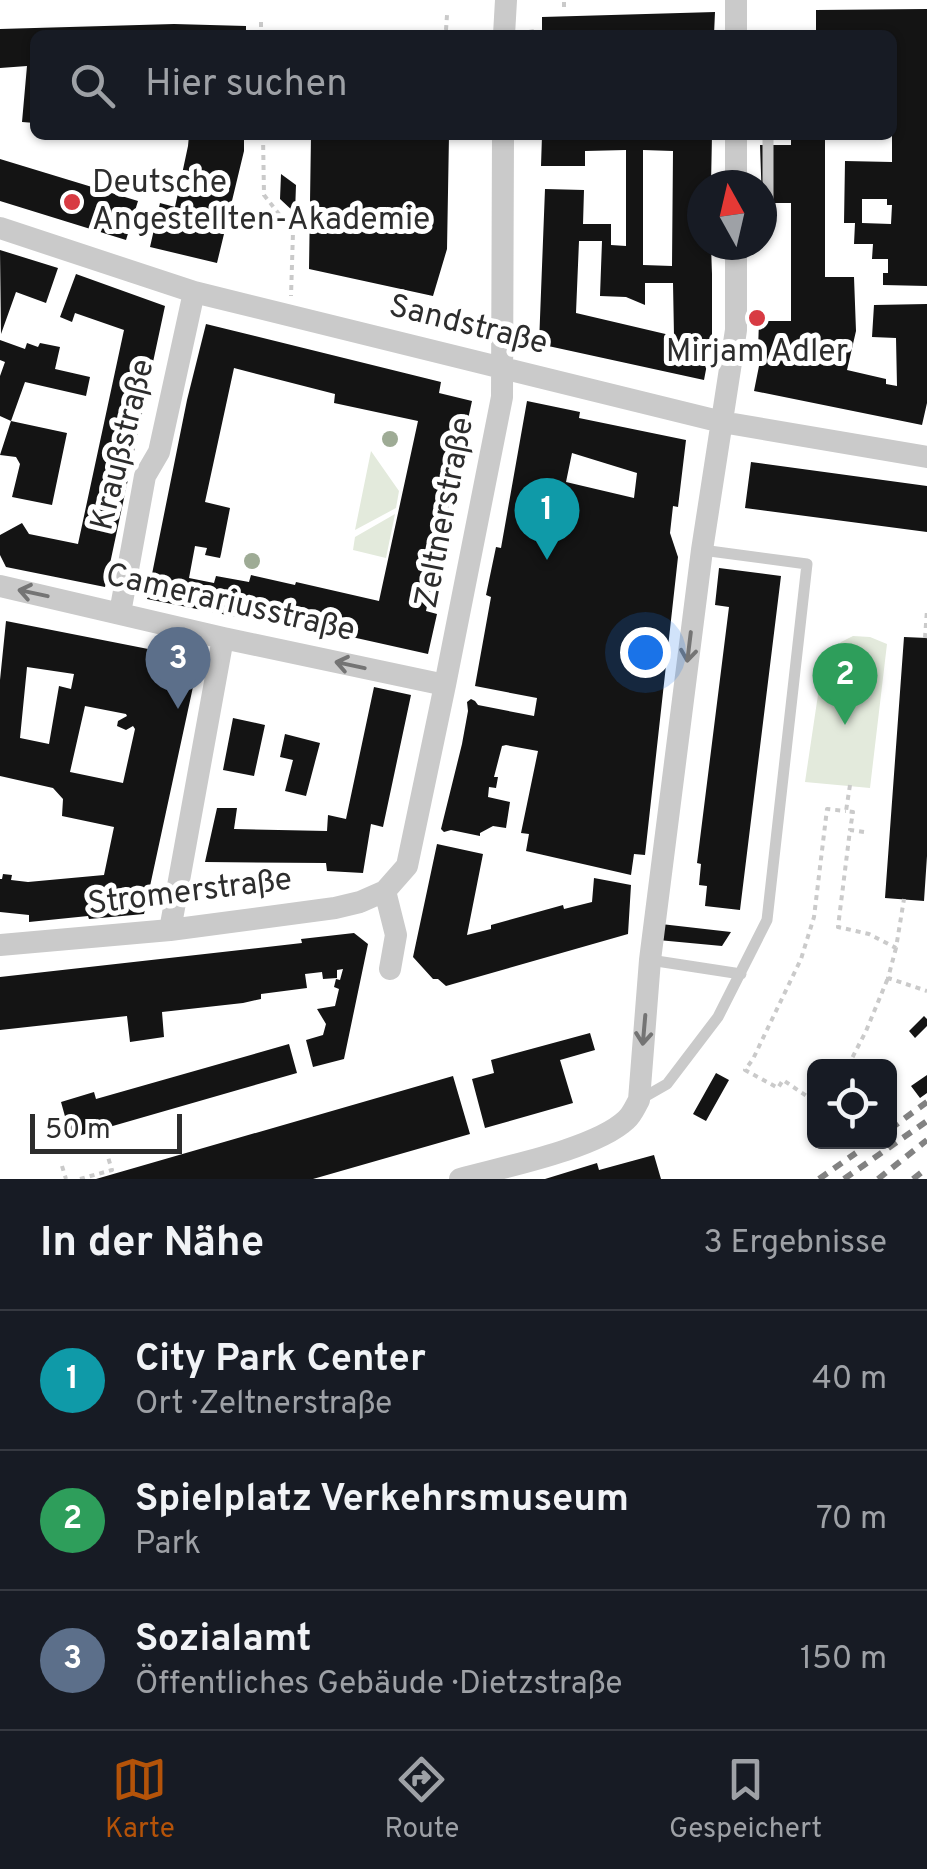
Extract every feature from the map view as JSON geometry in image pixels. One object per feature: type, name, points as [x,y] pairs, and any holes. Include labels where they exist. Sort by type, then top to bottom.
[{"type":"street","points":[[504,30],[506,0]]},
{"type":"street","points":[[736,0],[736,30]]},
{"type":"street","name":"Zeltnerstraße","points":[[385,891],[407,866],[499,414],[503,140]]},
{"type":"street","points":[[736,140],[736,170]]},
{"type":"street","name":"Sandstraße","points":[[0,228],[194,292],[291,316],[722,422],[927,457]]},
{"type":"street","points":[[460,1179],[567,1150],[611,1132],[629,1118],[638,1100],[650,960],[702,550],[736,330],[736,260]]},
{"type":"street","name":"Kraußstraße","points":[[120,613],[145,476],[159,452],[194,292]]},
{"type":"street","name":"Camerariusstraße","points":[[0,586],[445,685]]},
{"type":"street","points":[[170,930],[223,638]]},
{"type":"street","points":[[385,891],[396,935],[390,969]]},
{"type":"street","name":"Stromerstraße","points":[[0,945],[170,930],[335,908],[385,891]]},
{"type":"lane","points":[[768,140],[768,170]]},
{"type":"lane","points":[[638,1100],[668,1084],[718,1017],[767,920],[807,564],[702,550]]},
{"type":"lane","points":[[650,960],[741,974]]},
{"type":"path","points":[[564,2],[564,9]]},
{"type":"path","points":[[446,30],[447,15]]},
{"type":"path","points":[[261,22],[261,30]]},
{"type":"path","points":[[263,140],[264,195],[293,232],[291,316]]},
{"type":"path","points":[[925,638],[927,610]]},
{"type":"path","points":[[846,812],[850,786]]},
{"type":"path","points":[[807,1096],[783,1080],[778,1088],[745,1070],[801,959],[814,917],[828,809],[853,812],[838,927],[869,934],[896,948]]},
{"type":"path","points":[[850,830],[864,832]]},
{"type":"path","points":[[852,1059],[888,978],[904,899]]},
{"type":"path","points":[[888,978],[927,991]]},
{"type":"path","points":[[80,1179],[112,1170],[107,1154]]},
{"type":"path","points":[[62,1166],[66,1179]]},
{"type":"shaded area","points":[[371,451],[399,491],[396,508],[355,530]]},
{"type":"shaded area","points":[[395,514],[386,558],[353,550],[355,537]]},
{"type":"shaded area","points":[[853,636],[887,644],[870,788],[805,782],[822,668],[841,642]]},
{"type":"building","points":[[927,9],[927,286],[883,285],[888,259],[872,259],[873,244],[854,244],[855,223],[844,223],[845,161],[892,162],[892,140],[897,140],[897,30],[816,30],[816,10]],"holes":[[[862,199],[887,199],[887,205],[892,205],[891,224],[862,223]]]},
{"type":"building","points":[[715,12],[714,30],[542,30],[542,17]]},
{"type":"building","points":[[246,26],[246,30],[30,30],[30,123],[22,122],[27,66],[0,68],[0,29]]},
{"type":"building","points":[[189,140],[244,140],[217,263],[150,247],[160,203],[175,207]]},
{"type":"building","points":[[311,140],[449,140],[447,249],[433,296],[309,269]]},
{"type":"building","points":[[542,140],[712,140],[711,170],[687,170],[687,260],[712,260],[712,338],[704,380],[539,344],[545,189],[584,190],[583,224],[611,224],[611,245],[626,246],[626,150],[585,151],[585,166],[541,166]],"holes":[[[643,150],[673,151],[672,266],[643,265]],[[579,241],[602,241],[600,296],[626,297],[645,305],[645,283],[673,283],[674,336],[576,313]]]},
{"type":"building","points":[[825,140],[825,277],[854,277],[856,331],[847,370],[886,379],[886,384],[897,386],[896,338],[872,337],[874,305],[927,304],[927,403],[922,425],[754,391],[762,351],[758,350],[759,321],[791,321],[791,203],[777,203],[777,170],[761,170],[760,145]]},
{"type":"building","name":"Deutsche Angestellten-Akademie","points":[[0,159],[138,201],[126,240],[0,201]]},
{"type":"building","points":[[281,174],[296,185],[295,213],[280,199]]},
{"type":"building","points":[[0,250],[58,268],[46,303],[16,292],[1,334]]},
{"type":"building","points":[[76,274],[165,306],[105,587],[6,567],[0,555],[0,535],[22,523],[29,534],[78,544],[124,330],[75,313],[72,322],[60,317]]},
{"type":"building","points":[[206,324],[441,382],[439,393],[472,401],[426,611],[437,614],[428,654],[243,614],[242,618],[147,599]],"holes":[[[234,368],[335,394],[334,403],[418,421],[379,601],[251,575],[249,582],[216,576],[214,583],[189,578],[195,546],[207,548],[205,555],[220,558],[221,554],[230,508],[205,502]]]},
{"type":"building","points":[[0,340],[25,349],[27,343],[60,347],[55,369],[90,377],[86,396],[25,382],[11,421],[0,416],[0,376],[5,362],[0,360]]},
{"type":"building","points":[[527,401],[580,412],[579,418],[686,440],[678,507],[673,506],[670,533],[678,557],[645,855],[634,854],[631,875],[526,851],[529,834],[521,833],[538,751],[502,746],[494,777],[498,777],[496,788],[489,787],[488,797],[510,802],[506,828],[493,826],[480,836],[441,829],[462,744],[467,702],[471,699],[478,705],[534,716],[537,698],[475,686],[491,597],[486,595],[496,547],[501,548]],"holes":[[[572,453],[637,473],[634,498],[566,482]]]},
{"type":"building","points":[[11,421],[67,433],[52,505],[12,497],[20,464],[16,457],[0,455]]},
{"type":"building","points":[[751,462],[927,486],[927,532],[745,508]]},
{"type":"building","points":[[719,568],[781,576],[740,910],[705,906],[707,886],[699,885],[701,864],[697,863],[729,607],[715,605]]},
{"type":"building","points":[[6,621],[199,659],[144,914],[29,922],[29,915],[0,912],[3,874],[12,875],[11,880],[28,882],[104,875],[114,827],[62,816],[63,799],[53,788],[0,776],[0,680]],"holes":[[[27,667],[74,674],[71,689],[59,686],[49,744],[20,738]],[[85,706],[126,714],[117,726],[135,729],[123,783],[70,772]]]},
{"type":"building","points":[[904,637],[927,638],[924,901],[885,898]]},
{"type":"building","points":[[374,687],[411,695],[383,827],[371,824],[363,873],[327,871],[326,863],[205,862],[217,808],[237,808],[234,829],[327,831],[328,815],[346,819]]},
{"type":"building","points":[[233,718],[265,725],[254,776],[223,770]]},
{"type":"building","points":[[285,734],[320,743],[306,796],[285,791],[293,760],[280,757]]},
{"type":"building","points":[[437,844],[483,854],[467,935],[563,905],[564,909],[592,902],[594,878],[631,885],[628,934],[446,986],[433,979],[413,957]]},
{"type":"building","points":[[661,924],[731,932],[722,946],[658,940]]},
{"type":"building","points":[[354,933],[368,944],[344,1059],[313,1067],[306,1040],[323,1035],[326,1024],[317,1009],[335,1006],[339,989],[334,987],[343,969],[337,970],[337,978],[323,979],[322,972],[305,974],[307,988],[261,994],[261,999],[162,1012],[164,1037],[130,1042],[127,1016],[0,1030],[0,977],[302,943],[301,939]]},
{"type":"building","points":[[924,1016],[927,1026],[915,1038],[909,1031]]},
{"type":"building","points":[[590,1033],[595,1050],[560,1060],[573,1103],[485,1128],[472,1079],[494,1073],[491,1060]]},
{"type":"building","points":[[289,1044],[297,1073],[71,1138],[61,1102],[94,1092],[96,1099]]},
{"type":"building","points":[[716,1073],[729,1080],[706,1121],[693,1114]]},
{"type":"building","points":[[927,1075],[927,1093],[920,1098],[911,1086]]},
{"type":"building","points":[[453,1076],[470,1134],[313,1179],[96,1179]]},
{"type":"building","points":[[654,1155],[661,1179],[545,1179],[597,1163],[599,1170]]},
{"type":"railway","points":[[897,1124],[927,1102]]},
{"type":"railway","points":[[844,1179],[927,1121]]},
{"type":"railway","points":[[878,1179],[927,1140]]},
{"type":"railway","points":[[819,1179],[856,1153]]},
{"type":"railway","points":[[913,1179],[927,1168]]},
{"type":"place","name":"Deutsche Angestellten-Akademie","points":[[72,202]]},
{"type":"place","name":"Mirjam Adler","points":[[757,318]]},
{"type":"place","name":"City Park Center","points":[[547,560]]},
{"type":"place","name":"Sozialamt","points":[[178,709]]},
{"type":"place","name":"Spielplatz Verkehrsmuseum","points":[[845,725]]}]
